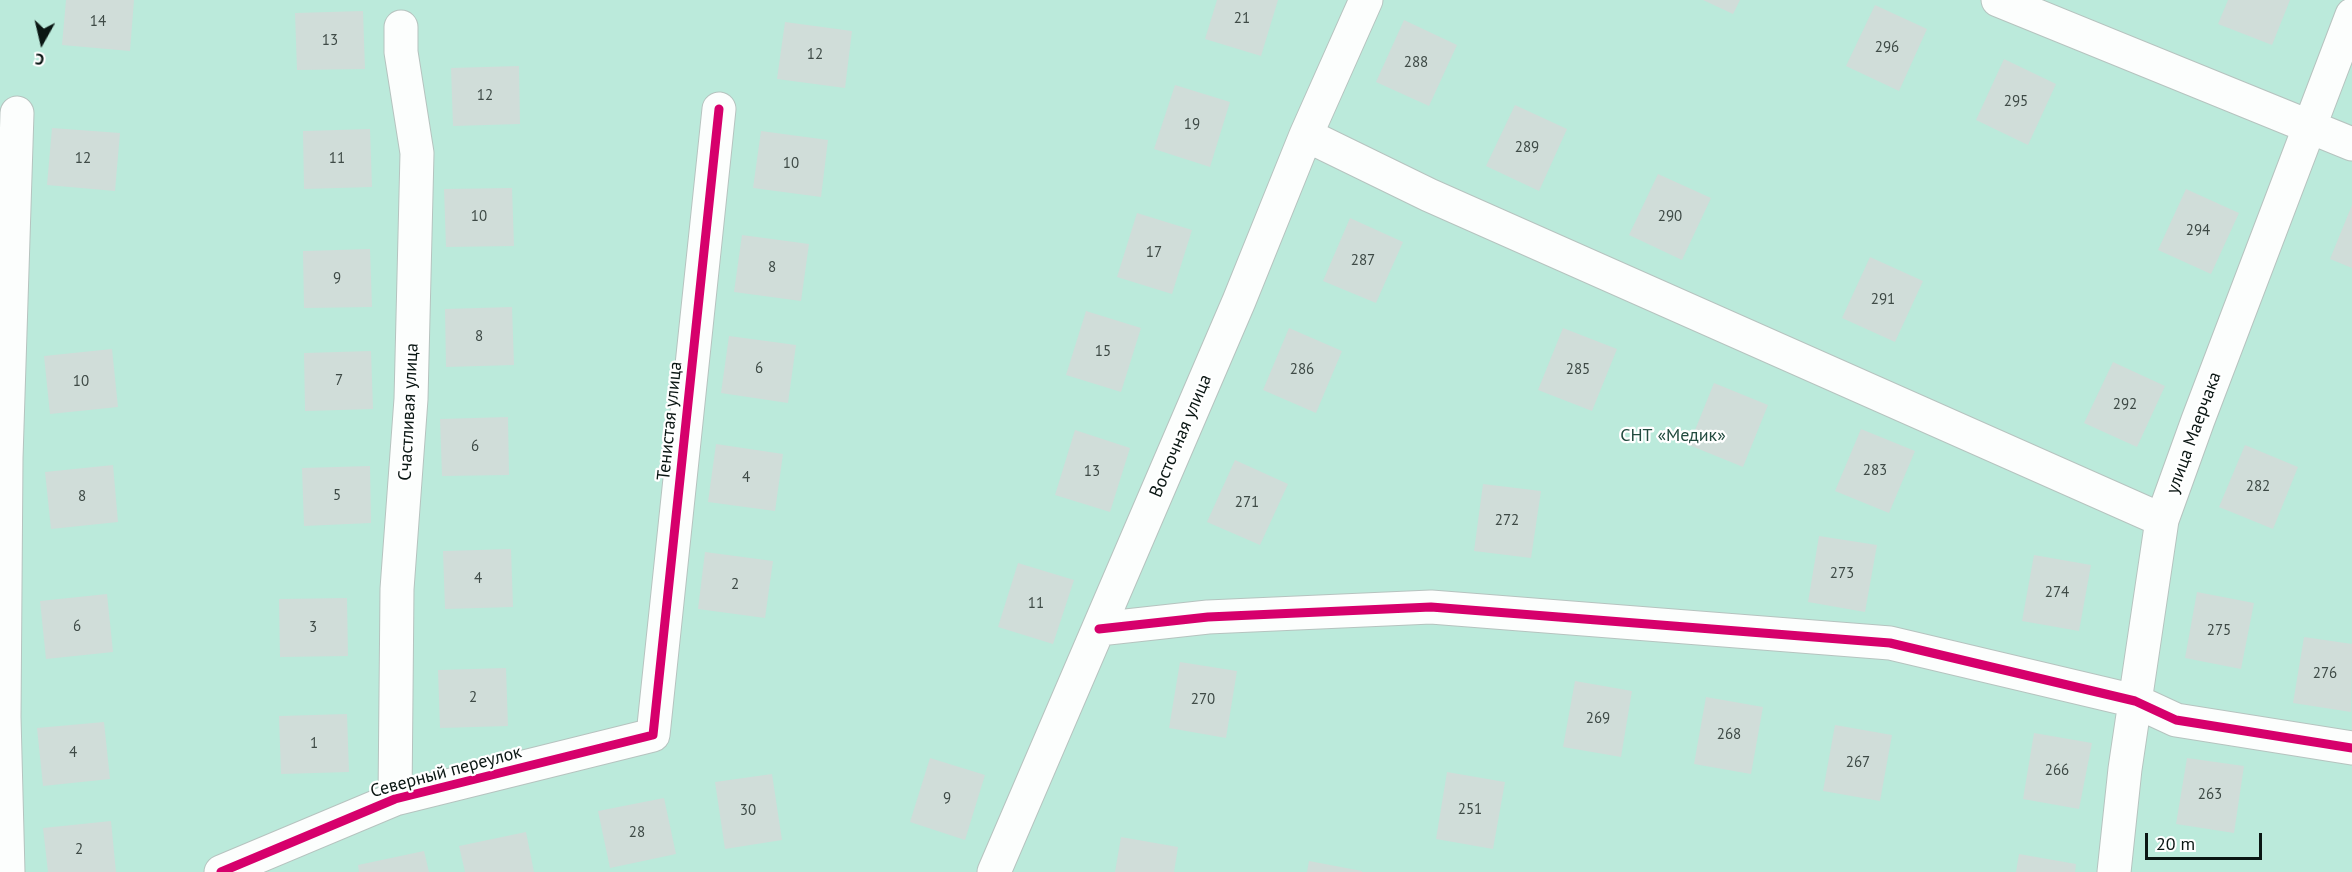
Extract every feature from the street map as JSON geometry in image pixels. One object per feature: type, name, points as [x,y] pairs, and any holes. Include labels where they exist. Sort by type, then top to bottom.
[{"type":"street","name":"Восточная улица","points":[[994,872],[1239,301],[1306,135],[1366,0]]},
{"type":"street","points":[[1998,0],[2352,144]]},
{"type":"street","name":"улица Маерчака","points":[[2114,872],[2125,769],[2162,520],[2352,15]]},
{"type":"street","name":"Счастливая улица","points":[[395,799],[397,589],[411,399],[417,153],[401,51],[401,27]]},
{"type":"street","name":"Тенистая улица","points":[[653,735],[719,109]]},
{"type":"street","points":[[8,872],[4,717],[6,470],[17,113]]},
{"type":"street","points":[[1306,135],[1428,195],[2162,520]]},
{"type":"street","points":[[1098,629],[1208,617],[1431,608],[1890,643],[2135,701],[2176,720],[2352,748]]},
{"type":"street","name":"Северный переулок","points":[[221,872],[395,799],[653,735]]},
{"type":"green space","name":"СНТ «Медик»","points":[[0,0],[2352,0],[2352,872],[0,872]]},
{"type":"building","points":[[66,0],[134,0],[130,51],[62,45]]},
{"type":"building","points":[[1217,0],[1278,0],[1261,56],[1205,39]]},
{"type":"building","points":[[1703,0],[1740,0],[1733,14]]},
{"type":"building","points":[[2228,0],[2290,0],[2272,45],[2218,24]]},
{"type":"building","points":[[1875,5],[1927,29],[1899,91],[1846,66]]},
{"type":"building","points":[[363,11],[365,69],[297,70],[295,13]]},
{"type":"building","points":[[1404,20],[1457,45],[1429,106],[1376,82]]},
{"type":"building","points":[[785,22],[852,31],[845,88],[777,79]]},
{"type":"building","points":[[2004,59],[2056,84],[2028,145],[1976,120]]},
{"type":"building","points":[[519,66],[520,124],[453,126],[451,68]]},
{"type":"building","points":[[1175,85],[1230,102],[1210,167],[1154,149]]},
{"type":"building","points":[[1515,105],[1567,129],[1539,191],[1486,166]]},
{"type":"building","points":[[52,128],[120,133],[115,191],[47,185]]},
{"type":"building","points":[[370,129],[372,187],[304,189],[303,131]]},
{"type":"building","points":[[761,131],[828,140],[821,197],[753,188]]},
{"type":"building","points":[[1658,174],[1711,198],[1682,260],[1629,235]]},
{"type":"building","points":[[512,188],[514,246],[446,247],[444,189]]},
{"type":"building","points":[[2186,189],[2239,213],[2211,274],[2158,250]]},
{"type":"building","points":[[2352,205],[2352,268],[2330,259]]},
{"type":"building","points":[[1137,213],[1192,230],[1172,294],[1117,277]]},
{"type":"building","points":[[1350,218],[1403,242],[1376,303],[1323,281]]},
{"type":"building","points":[[742,235],[809,244],[801,301],[734,292]]},
{"type":"building","points":[[370,249],[372,307],[304,308],[303,251]]},
{"type":"building","points":[[1870,257],[1923,281],[1895,342],[1842,318]]},
{"type":"building","points":[[512,307],[514,365],[446,367],[445,309]]},
{"type":"building","points":[[1086,311],[1141,328],[1121,392],[1066,375]]},
{"type":"building","points":[[1289,328],[1342,351],[1316,413],[1263,390]]},
{"type":"building","points":[[1563,328],[1617,349],[1592,411],[1538,390]]},
{"type":"building","points":[[729,336],[796,345],[788,403],[721,393]]},
{"type":"building","points":[[112,349],[118,407],[50,414],[44,356]]},
{"type":"building","points":[[371,351],[373,409],[305,411],[304,353]]},
{"type":"building","points":[[2113,362],[2165,386],[2137,447],[2084,423]]},
{"type":"building","points":[[1714,383],[1768,405],[1743,467],[1689,445]]},
{"type":"building","points":[[508,417],[509,475],[442,476],[440,419]]},
{"type":"building","points":[[1861,429],[1915,451],[1889,513],[1835,491]]},
{"type":"building","points":[[1075,430],[1130,448],[1110,512],[1055,495]]},
{"type":"building","points":[[716,444],[783,454],[775,511],[708,502]]},
{"type":"building","points":[[2245,445],[2298,467],[2273,529],[2219,507]]},
{"type":"building","points":[[1235,460],[1288,484],[1260,545],[1207,522]]},
{"type":"building","points":[[113,465],[118,522],[51,529],[45,472]]},
{"type":"building","points":[[370,466],[371,523],[304,526],[302,468]]},
{"type":"building","points":[[1483,484],[1541,491],[1531,558],[1474,551]]},
{"type":"building","points":[[1819,536],[1877,545],[1865,612],[1808,602]]},
{"type":"building","points":[[511,549],[513,607],[445,609],[443,551]]},
{"type":"building","points":[[705,552],[773,561],[765,618],[698,609]]},
{"type":"building","points":[[2034,555],[2091,565],[2079,631],[2022,621]]},
{"type":"building","points":[[1018,563],[1074,580],[1053,644],[998,627]]},
{"type":"building","points":[[2197,592],[2254,603],[2241,669],[2185,658]]},
{"type":"building","points":[[107,594],[113,652],[46,659],[40,601]]},
{"type":"building","points":[[347,598],[348,656],[280,657],[279,599]]},
{"type":"building","points":[[2304,637],[2352,644],[2351,712],[2293,703]]},
{"type":"building","points":[[1180,662],[1237,671],[1226,738],[1169,728]]},
{"type":"building","points":[[506,668],[508,726],[440,728],[438,670]]},
{"type":"building","points":[[1575,681],[1632,691],[1621,757],[1563,747]]},
{"type":"building","points":[[1706,697],[1763,707],[1751,774],[1694,764]]},
{"type":"building","points":[[347,714],[349,772],[281,774],[279,716]]},
{"type":"building","points":[[104,722],[110,779],[43,786],[37,728]]},
{"type":"building","points":[[1835,725],[1892,735],[1880,801],[1823,791]]},
{"type":"building","points":[[2034,733],[2092,743],[2079,809],[2023,799]]},
{"type":"building","points":[[930,758],[985,775],[965,840],[910,822]]},
{"type":"building","points":[[2187,758],[2244,766],[2234,833],[2176,824]]},
{"type":"building","points":[[1447,772],[1505,782],[1493,849],[1436,839]]},
{"type":"building","points":[[772,774],[782,840],[725,849],[715,782]]},
{"type":"building","points":[[664,798],[676,854],[610,868],[598,811]]},
{"type":"building","points":[[111,821],[116,872],[48,872],[43,828]]},
{"type":"building","points":[[526,832],[534,872],[465,872],[459,846]]},
{"type":"building","points":[[1121,837],[1178,847],[1174,872],[1115,872]]},
{"type":"building","points":[[424,851],[429,872],[359,872],[358,865]]},
{"type":"building","points":[[2019,854],[2076,864],[2075,872],[2016,872]]},
{"type":"building","points":[[1309,861],[1362,871],[1362,872],[1307,872]]},
{"type":"cycle path","points":[[221,872],[395,799],[653,735],[719,109]]},
{"type":"cycle path","points":[[1099,629],[1208,617],[1431,607],[1890,643],[2135,701],[2176,720],[2352,748]]}]
